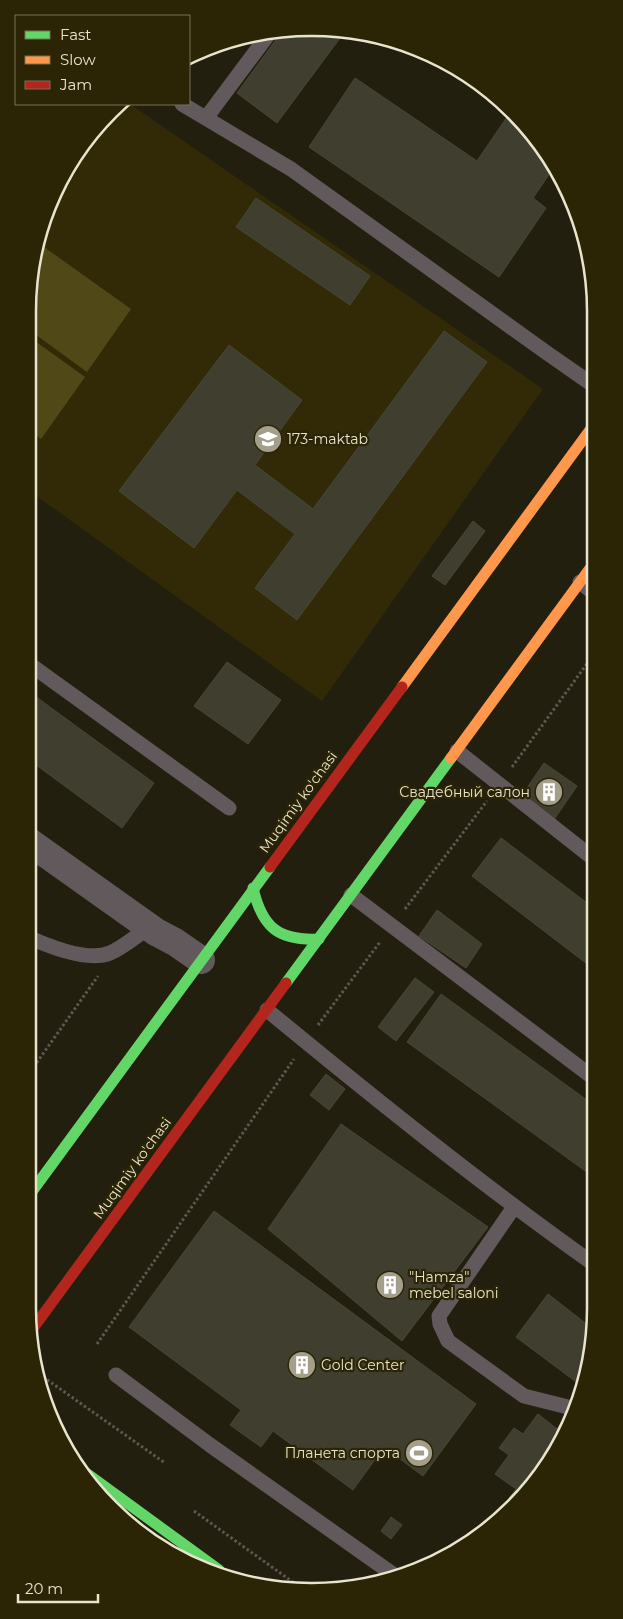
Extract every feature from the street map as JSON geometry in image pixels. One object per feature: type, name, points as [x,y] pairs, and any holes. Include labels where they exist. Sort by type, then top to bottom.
[{"type":"main road","name":"Muqimiy ko'chasi","points":[[36,1186],[587,434]]},
{"type":"main road","name":"Muqimiy ko'chasi","points":[[37,1324],[587,572]]},
{"type":"main road","points":[[253,888],[260,912],[275,932],[296,940],[319,939]]},
{"type":"main road","points":[[102,1486],[210,1563]]},
{"type":"street","points":[[36,847],[150,927],[201,960]]},
{"type":"lane","points":[[206,118],[263,41]]},
{"type":"lane","points":[[184,105],[291,169],[587,381]]},
{"type":"lane","points":[[580,582],[587,588]]},
{"type":"lane","points":[[36,669],[229,808]]},
{"type":"lane","points":[[457,752],[587,854]]},
{"type":"lane","points":[[351,895],[587,1073]]},
{"type":"lane","points":[[36,941],[51,948],[96,955],[110,953],[150,927]]},
{"type":"lane","points":[[267,1010],[514,1207],[587,1259]]},
{"type":"lane","points":[[514,1207],[439,1316],[440,1324],[448,1340],[524,1396],[568,1407]]},
{"type":"lane","points":[[116,1375],[210,1445],[389,1571]]},
{"type":"path","points":[[97,1344],[306,1042],[499,785],[587,664]]},
{"type":"path","points":[[36,1064],[99,975]]},
{"type":"path","points":[[46,1380],[165,1463]]},
{"type":"path","points":[[194,1510],[293,1582]]},
{"type":"shaded area","name":"173-maktab","points":[[130,105],[543,389],[322,701],[36,496],[36,312],[39,276],[46,240],[57,206],[73,174],[93,144]]},
{"type":"shaded area","points":[[44,247],[131,309],[87,372],[36,335],[37,293]]},
{"type":"shaded area","points":[[36,342],[85,377],[41,439],[36,435]]},
{"type":"building","points":[[312,36],[340,38],[277,123],[237,93],[276,39]]},
{"type":"building","points":[[355,78],[477,161],[507,118],[530,144],[550,173],[533,198],[546,208],[499,277],[309,147]]},
{"type":"building","points":[[256,198],[370,276],[350,305],[236,227]]},
{"type":"building","points":[[444,331],[487,362],[297,620],[255,588],[295,534],[237,490],[194,548],[119,491],[229,345],[302,400],[255,465],[313,509]]},
{"type":"building","points":[[473,521],[485,531],[445,585],[432,576]]},
{"type":"building","points":[[227,662],[281,700],[248,744],[194,706]]},
{"type":"building","points":[[36,697],[154,783],[122,828],[36,765]]},
{"type":"building","name":"Свадебный салон","points":[[544,763],[577,786],[553,821],[520,798]]},
{"type":"building","points":[[501,838],[587,903],[587,964],[472,876]]},
{"type":"building","points":[[437,910],[482,944],[466,968],[419,936]]},
{"type":"building","points":[[415,978],[434,992],[396,1041],[378,1027]]},
{"type":"building","points":[[441,994],[587,1100],[587,1172],[407,1042]]},
{"type":"building","points":[[326,1074],[345,1089],[329,1110],[310,1095]]},
{"type":"building","name":"\"Hamza\" mebel saloni","points":[[341,1124],[488,1227],[402,1341],[268,1229]]},
{"type":"building","name":"Gold Center","points":[[214,1211],[476,1404],[423,1476],[384,1447],[353,1490],[273,1431],[261,1447],[230,1425],[241,1410],[129,1327]]},
{"type":"building","points":[[548,1294],[586,1324],[576,1382],[516,1337]]},
{"type":"building","points":[[538,1414],[557,1429],[560,1425],[550,1445],[530,1475],[509,1498],[516,1489],[495,1474],[509,1455],[499,1448],[514,1428],[523,1434]]},
{"type":"building","points":[[391,1517],[402,1525],[391,1539],[381,1531]]},
{"type":"traffic: fast","points":[[286,983],[451,758]]},
{"type":"traffic: fast","points":[[36,1186],[270,867]]},
{"type":"traffic: fast","points":[[253,888],[261,913],[274,929],[282,934],[293,937],[319,939]]},
{"type":"traffic: fast","points":[[100,1483],[210,1563]]},
{"type":"traffic: slow","points":[[402,687],[587,434]]},
{"type":"traffic: slow","points":[[451,758],[587,573]]},
{"type":"traffic: jam","points":[[270,867],[402,687]]},
{"type":"traffic: jam","points":[[37,1323],[286,983]]},
{"type":"place","name":"173-maktab","points":[[268,439]]},
{"type":"place","name":"Свадебный салон","points":[[549,792]]},
{"type":"place","name":"\"Hamza\" mebel saloni","points":[[390,1285]]},
{"type":"place","name":"Gold Center","points":[[302,1365]]},
{"type":"place","name":"Планета спорта","points":[[419,1453]]}]
